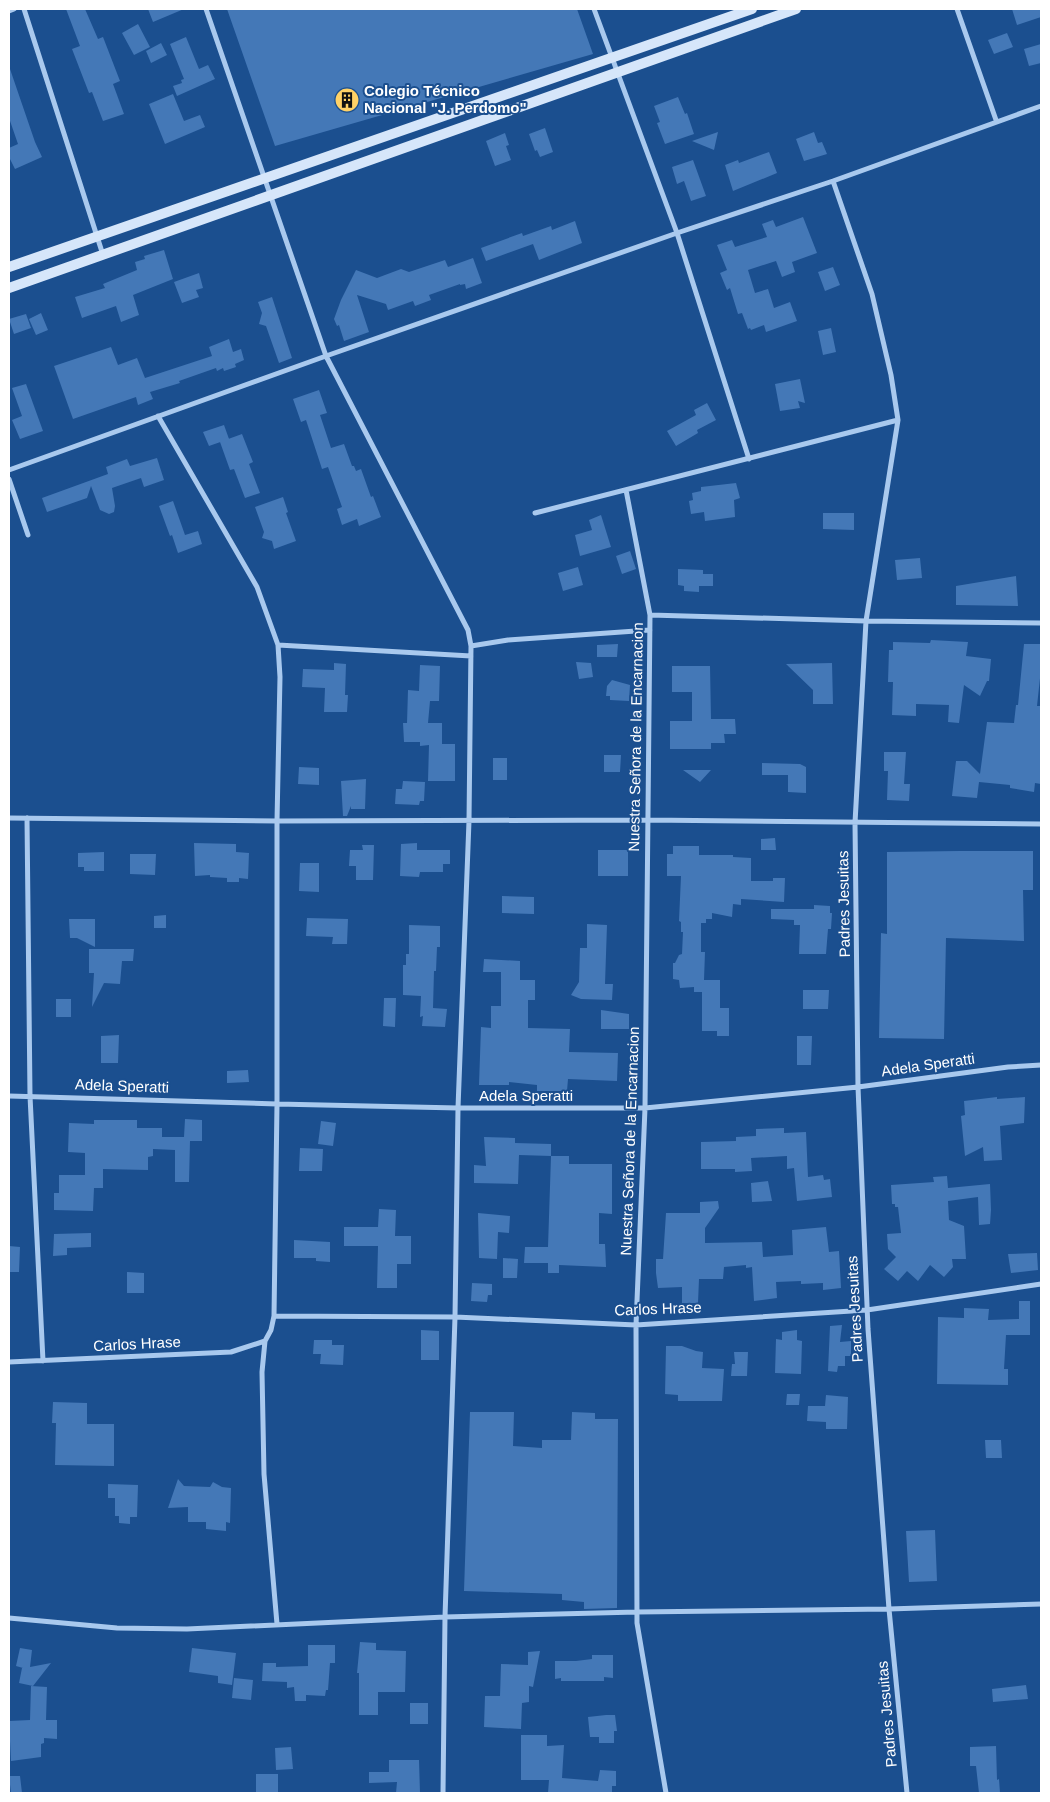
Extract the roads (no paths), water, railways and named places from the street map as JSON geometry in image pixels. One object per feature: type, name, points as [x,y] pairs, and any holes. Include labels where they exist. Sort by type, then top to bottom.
[{"type":"main road","points":[[9,267],[752,9]]},
{"type":"main road","points":[[9,288],[796,9]]},
{"type":"street","points":[[9,11],[14,9]]},
{"type":"street","points":[[24,9],[103,255]]},
{"type":"street","points":[[206,9],[326,356],[468,630],[471,646],[469,821],[458,1108],[455,1318],[443,1793]]},
{"type":"street","points":[[594,9],[677,233],[749,458]]},
{"type":"street","points":[[958,9],[996,120]]},
{"type":"street","points":[[9,470],[326,356],[833,180],[996,120],[1041,106]]},
{"type":"street","name":"Padres Jesuitas","points":[[833,180],[872,294],[891,375],[898,420],[866,621],[855,823],[858,1087],[867,1310],[890,1609],[907,1793]]},
{"type":"street","points":[[158,416],[256,587],[278,645],[280,677],[277,821],[278,1104],[274,1316],[272,1330],[265,1341],[262,1372],[264,1474],[277,1624]]},
{"type":"street","points":[[535,513],[898,420]]},
{"type":"street","points":[[9,480],[28,535]]},
{"type":"street","name":"Nuestra Señora de la Encarnacion","points":[[626,490],[650,615],[645,1108],[636,1325],[637,1623],[666,1793]]},
{"type":"street","points":[[650,615],[866,621],[1041,623]]},
{"type":"street","points":[[471,646],[508,640],[650,630]]},
{"type":"street","points":[[278,645],[471,656]]},
{"type":"street","points":[[9,818],[277,821],[648,820],[1041,824]]},
{"type":"street","points":[[27,818],[30,1096],[43,1362]]},
{"type":"street","name":"Adela Speratti","points":[[9,1096],[458,1108],[645,1108],[858,1087],[1008,1066],[1041,1065]]},
{"type":"street","name":"Carlos Hrase","points":[[274,1316],[455,1318],[636,1325],[867,1310],[1041,1284]]},
{"type":"street","name":"Carlos Hrase","points":[[9,1362],[43,1362],[231,1352],[265,1341]]},
{"type":"street","points":[[9,1618],[117,1628],[187,1629],[446,1617],[637,1612],[890,1609],[1041,1604]]},
{"type":"place","name":"Colegio Técnico Nacional \"J. Perdomo\"","points":[[347,100]]}]
